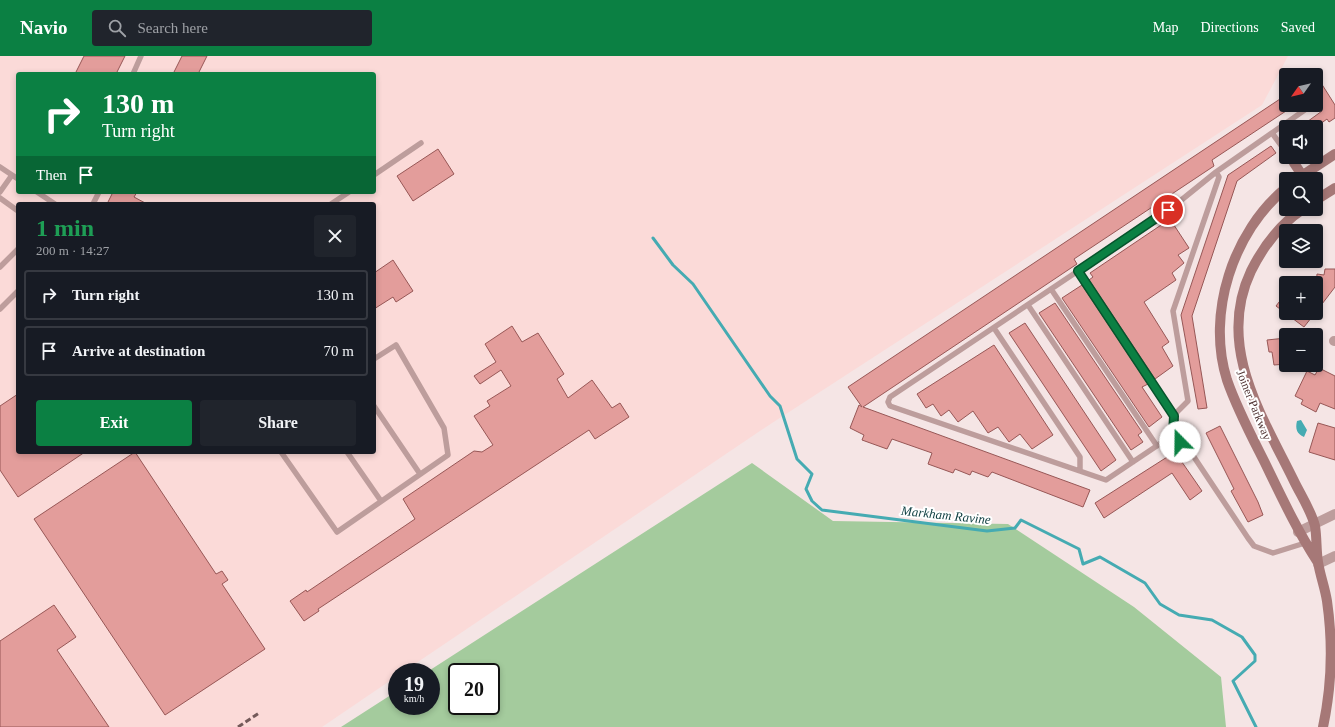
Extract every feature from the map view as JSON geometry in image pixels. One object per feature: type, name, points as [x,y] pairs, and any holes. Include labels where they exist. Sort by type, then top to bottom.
[{"type":"street","points":[[1308,172],[1335,154]]},
{"type":"street","points":[[1323,196],[1335,188]]},
{"type":"street","name":"Joiner Parkway","points":[[1279,195],[1252,227],[1239,250],[1230,272],[1224,295],[1220,326],[1221,350],[1227,379],[1239,410],[1298,532],[1318,564]]},
{"type":"street","name":"Joiner Parkway","points":[[1294,216],[1284,224],[1269,240],[1256,261],[1244,291],[1238,326],[1239,348],[1244,374],[1256,404],[1314,525],[1318,564],[1323,580],[1330,628],[1330,692],[1323,727]]},
{"type":"street","points":[[1298,532],[1335,514]]},
{"type":"street","points":[[1318,564],[1335,556]]},
{"type":"lane","points":[[134,72],[140,56]]},
{"type":"lane","points":[[1173,435],[1106,480],[890,406],[888,402],[890,397],[1168,210],[1216,172],[1303,112]]},
{"type":"lane","points":[[1272,133],[1279,142]]},
{"type":"lane","points":[[376,174],[421,143]]},
{"type":"lane","points":[[0,167],[16,178]]},
{"type":"lane","points":[[1174,416],[1188,401],[1173,311],[1219,177],[1216,172]]},
{"type":"lane","points":[[0,192],[12,175]]},
{"type":"lane","points":[[41,194],[52,202]]},
{"type":"lane","points":[[334,202],[346,194]]},
{"type":"lane","points":[[0,198],[16,210]]},
{"type":"lane","points":[[0,266],[16,251]]},
{"type":"lane","points":[[1078,271],[1174,416],[1173,435]]},
{"type":"lane","points":[[1052,289],[1156,446]]},
{"type":"lane","points":[[0,309],[16,293]]},
{"type":"lane","points":[[1028,305],[1133,462]]},
{"type":"lane","points":[[994,328],[1080,457],[1080,471]]},
{"type":"lane","points":[[282,454],[337,532],[448,455],[444,428],[396,345],[376,358]]},
{"type":"lane","points":[[376,409],[420,474]]},
{"type":"lane","points":[[1173,435],[1188,448],[1254,546],[1273,554],[1305,543]]},
{"type":"lane","points":[[348,454],[381,501]]},
{"type":"shaded area","points":[[0,56],[1288,56],[1282,68],[1279,68],[1279,73],[1262,105],[769,425],[416,663],[388,663],[388,682],[322,727],[0,727]]},
{"type":"green space","points":[[752,463],[833,521],[1008,524],[1134,607],[1221,677],[1226,727],[341,727],[388,697],[388,715],[440,715],[440,664]]},
{"type":"water","points":[[1301,420],[1307,430],[1304,437],[1298,433],[1296,429],[1297,421]]},
{"type":"building","points":[[84,56],[125,56],[117,72],[76,72]]},
{"type":"building","points":[[182,56],[207,56],[199,72],[174,72]]},
{"type":"building","points":[[1323,86],[1335,105],[1335,118],[1329,122],[1327,119],[1323,122],[1323,120],[1310,120],[1321,112],[1323,112]]},
{"type":"building","points":[[1279,100],[1279,112],[1284,112],[1212,160],[1214,166],[1074,259],[1077,264],[863,407],[1090,490],[1083,507],[992,472],[988,477],[972,471],[970,475],[955,469],[953,473],[928,464],[932,453],[892,439],[887,449],[862,440],[864,435],[850,428],[859,405],[862,407],[848,387]]},
{"type":"building","points":[[1271,146],[1276,153],[1237,181],[1192,316],[1207,408],[1198,409],[1181,315],[1228,175]]},
{"type":"building","points":[[438,149],[454,174],[413,201],[397,176]]},
{"type":"building","points":[[112,194],[136,194],[134,197],[143,202],[108,202]]},
{"type":"building","points":[[1170,219],[1189,248],[1178,255],[1184,263],[1172,273],[1176,280],[1144,302],[1169,342],[1162,347],[1173,366],[1155,379],[1089,280],[1093,277],[1090,273]]},
{"type":"building","points":[[393,260],[413,291],[396,302],[393,297],[376,308],[376,272]]},
{"type":"building","points":[[1325,269],[1335,269],[1335,287],[1323,303],[1323,276],[1317,276],[1317,274],[1324,275]]},
{"type":"building","points":[[1082,285],[1148,384],[1142,387],[1162,417],[1149,427],[1062,298]]},
{"type":"building","points":[[1055,303],[1142,432],[1138,435],[1143,442],[1131,450],[1039,313]]},
{"type":"building","points":[[1295,320],[1310,320],[1304,327]]},
{"type":"building","points":[[1025,323],[1116,460],[1101,471],[1009,333]]},
{"type":"building","points":[[512,326],[522,342],[538,333],[564,374],[557,379],[568,398],[592,380],[612,408],[620,403],[629,417],[595,439],[589,430],[318,609],[319,611],[304,621],[290,601],[306,590],[307,592],[415,519],[403,499],[474,451],[482,452],[493,445],[474,416],[490,406],[487,401],[511,386],[501,370],[480,384],[474,376],[496,362],[485,344]]},
{"type":"building","points":[[1279,339],[1279,365],[1274,365],[1272,352],[1269,352],[1267,340]]},
{"type":"building","points":[[994,345],[1053,435],[1032,449],[1020,434],[1009,442],[998,427],[988,433],[973,411],[958,422],[949,410],[941,416],[933,404],[926,408],[917,394]]},
{"type":"building","points":[[1323,370],[1335,376],[1335,409],[1320,403],[1316,412],[1301,404],[1303,400],[1295,396],[1307,372],[1315,375],[1317,372],[1323,372]]},
{"type":"building","points":[[16,395],[16,454],[82,454],[18,497],[0,470],[0,406]]},
{"type":"building","points":[[1318,423],[1335,428],[1335,460],[1309,452]]},
{"type":"building","points":[[1220,426],[1263,515],[1248,522],[1231,491],[1234,489],[1206,433]]},
{"type":"building","points":[[1175,452],[1202,491],[1190,500],[1172,473],[1104,518],[1095,503]]},
{"type":"building","points":[[132,454],[136,454],[216,574],[222,571],[228,580],[222,584],[265,649],[165,715],[34,519]]},
{"type":"building","points":[[54,605],[76,637],[57,650],[109,727],[0,727],[0,641]]},
{"type":"waterway","name":"Markham Ravine","points":[[653,238],[673,265],[693,284],[770,396],[780,406],[797,459],[812,474],[806,489],[812,501],[822,510],[987,531],[1015,528],[1021,520],[1079,549],[1083,564],[1100,557],[1145,583],[1160,604],[1179,615],[1212,620],[1242,637],[1255,655],[1255,661],[1233,681],[1256,727]]},
{"type":"railway","points":[[238,727],[259,713]]},
{"type":"route","points":[[1168,210],[1078,271],[1174,416],[1173,435],[1180,442]]}]
